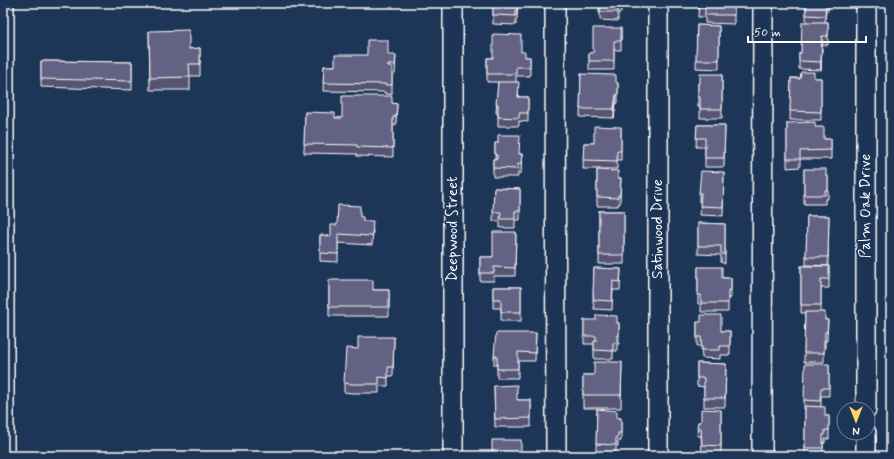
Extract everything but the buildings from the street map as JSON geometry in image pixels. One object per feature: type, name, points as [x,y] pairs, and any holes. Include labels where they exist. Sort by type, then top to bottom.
[{"type":"street","points":[[4,3],[4,456]]},
{"type":"street","name":"Deepwood Street","points":[[453,3],[453,456]]},
{"type":"street","points":[[555,3],[556,456]]},
{"type":"street","name":"Satinwood Drive","points":[[658,3],[658,456]]},
{"type":"street","points":[[762,3],[762,456]]},
{"type":"street","name":"Palm Oak Drive","points":[[866,3],[866,401]]},
{"type":"street","points":[[866,441],[866,456]]}]
